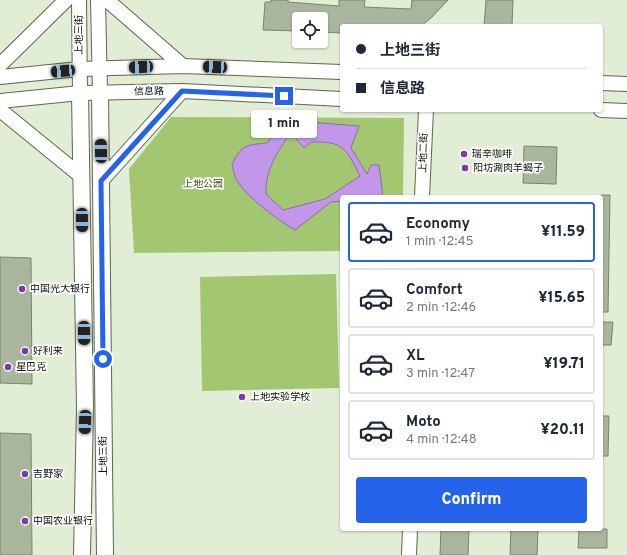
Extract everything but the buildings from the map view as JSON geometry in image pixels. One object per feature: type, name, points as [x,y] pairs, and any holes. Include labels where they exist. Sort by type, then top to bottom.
[{"type":"main road","points":[[0,65],[66,0]]},
{"type":"main road","name":"上地三街","points":[[79,0],[85,408],[82,555]]},
{"type":"main road","points":[[98,0],[100,92]]},
{"type":"main road","points":[[107,0],[183,66]]},
{"type":"main road","points":[[0,77],[79,69],[183,66],[340,72]]},
{"type":"main road","points":[[603,83],[627,84]]},
{"type":"main road","points":[[101,181],[182,91]]},
{"type":"main road","name":"信息路","points":[[0,101],[80,93],[182,91],[340,99]]},
{"type":"main road","name":"上地三街","points":[[100,92],[105,555]]},
{"type":"main road","points":[[0,110],[81,176]]},
{"type":"main road","points":[[603,110],[627,111]]},
{"type":"main road","name":"上地二街","points":[[422,195],[426,112]]},
{"type":"main road","points":[[409,555],[410,531]]},
{"type":"green space","name":"上地公园","points":[[171,117],[404,118],[403,195],[340,195],[340,251],[134,253],[129,169]]},
{"type":"green space","points":[[336,274],[339,388],[202,391],[200,277]]},
{"type":"shaded area","points":[[283,120],[359,126],[351,148],[367,174],[371,165],[379,165],[383,195],[340,195],[340,201],[331,202],[295,230],[271,214],[247,193],[235,177],[232,164],[236,157],[242,149],[254,144],[267,143]],"holes":[[[291,133],[304,148],[311,142],[330,143],[342,148],[351,159],[360,176],[325,199],[283,210],[266,194],[266,186],[270,169],[281,147]]]},
{"type":"place","name":"瑞辛咖啡","points":[[464,154]]},
{"type":"place","name":"阳坊涮肉羊蝎子","points":[[465,168]]},
{"type":"place","name":"中国光大银行","points":[[22,289]]},
{"type":"place","name":"好利来","points":[[25,351]]},
{"type":"place","name":"星巴克","points":[[8,367]]},
{"type":"place","name":"上地实验学校","points":[[242,397]]},
{"type":"place","name":"吉野家","points":[[25,474]]},
{"type":"place","name":"中国农业银行","points":[[25,521]]},
{"type":"route","points":[[103,359],[101,181],[182,91],[284,96]]}]
